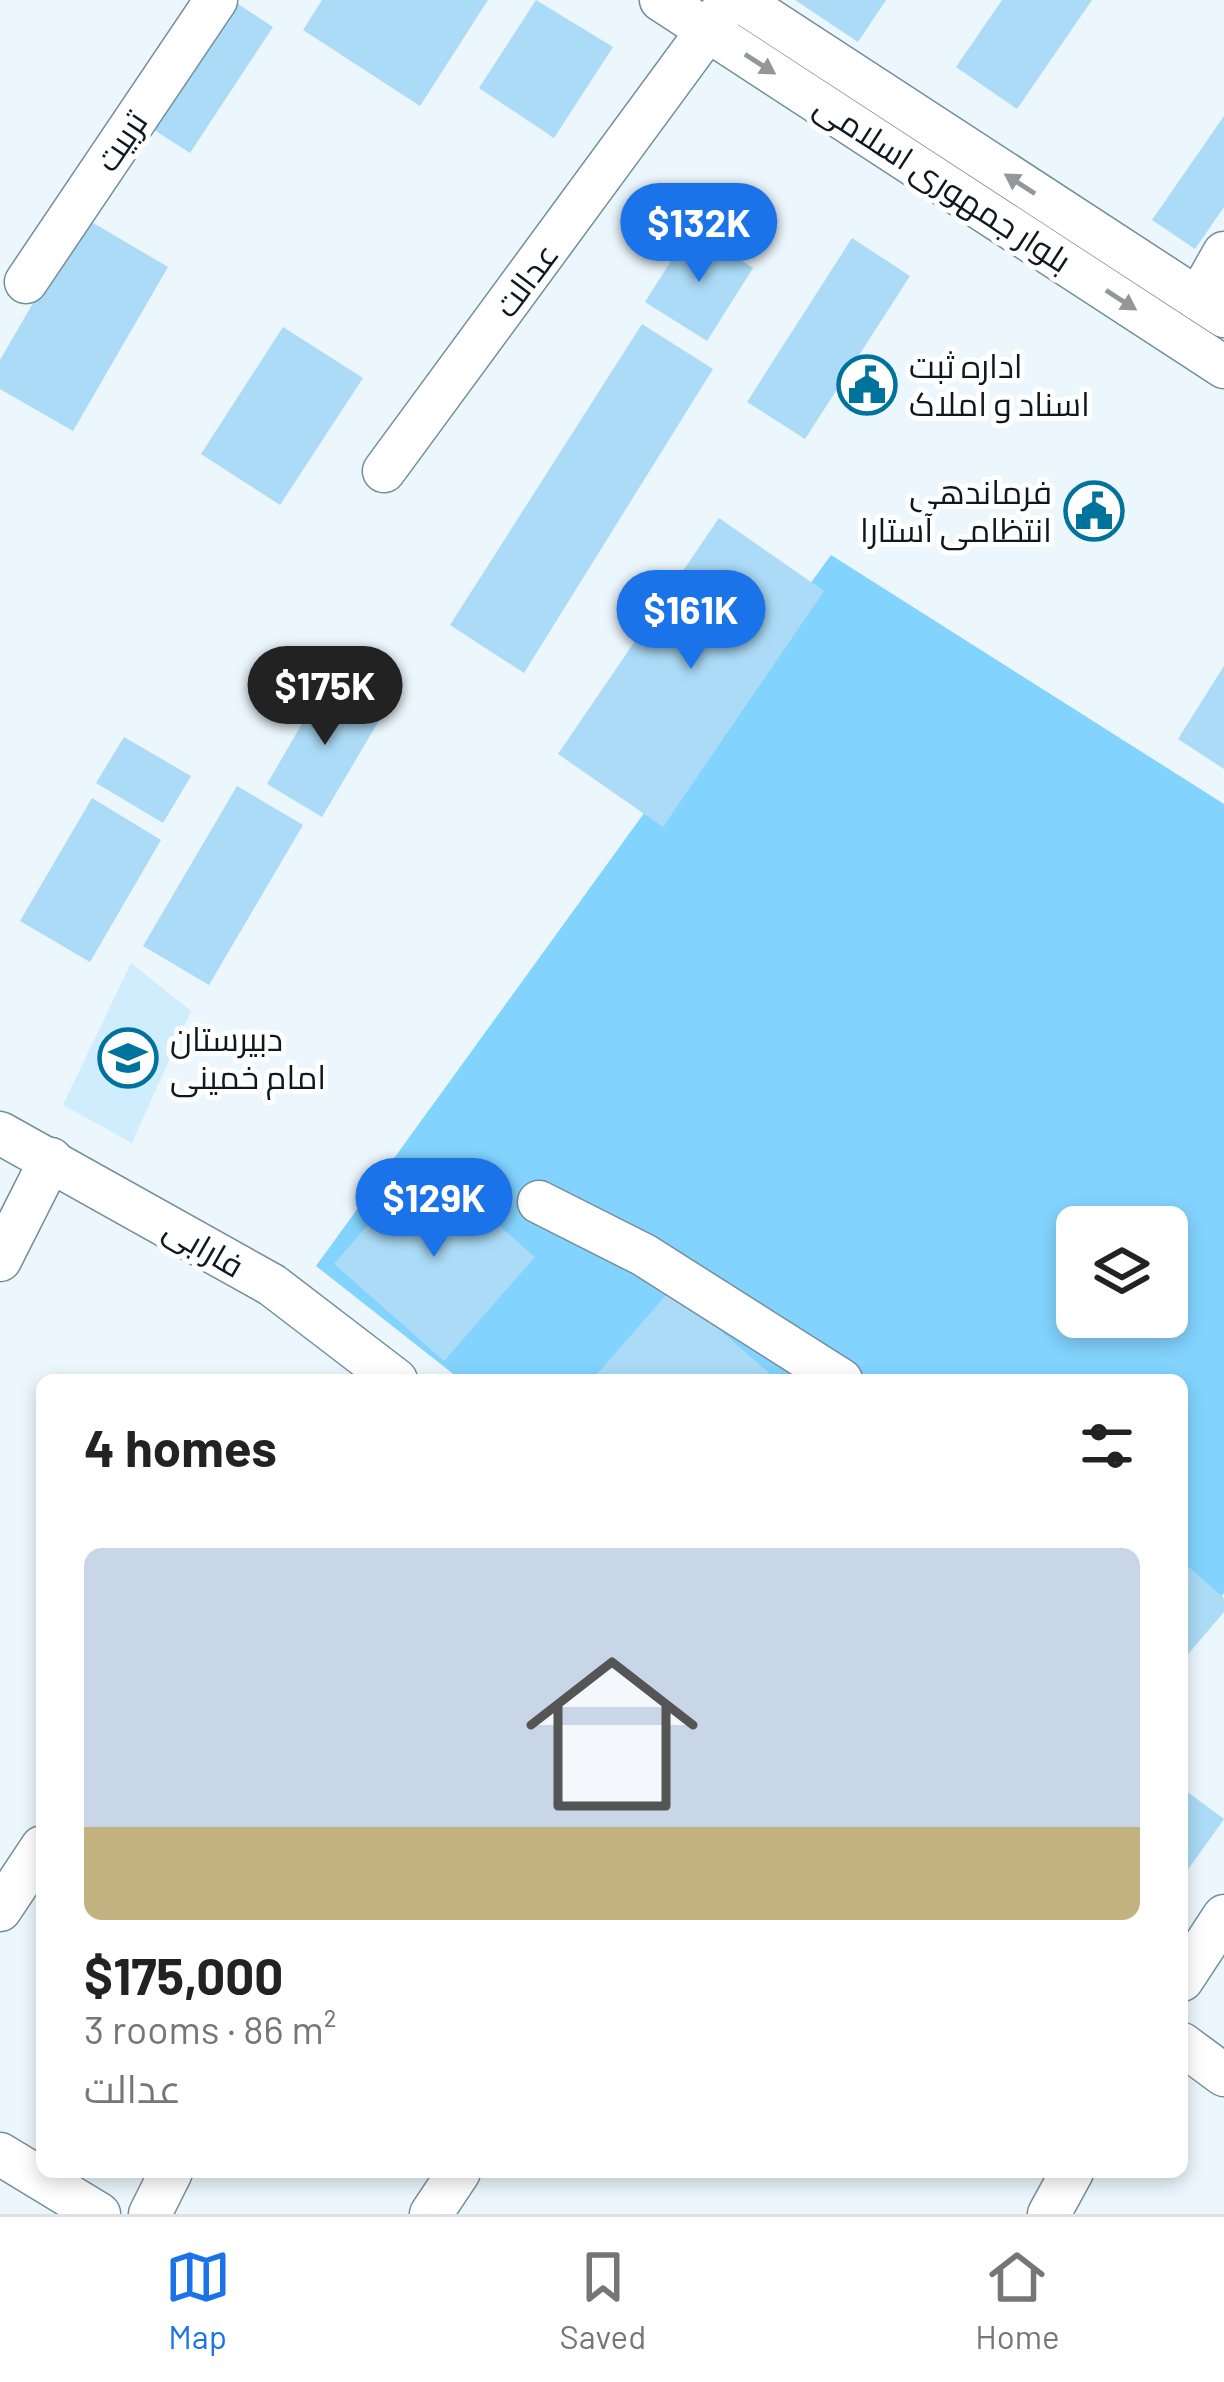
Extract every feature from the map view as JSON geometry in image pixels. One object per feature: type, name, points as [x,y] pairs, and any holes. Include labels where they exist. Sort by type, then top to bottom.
[{"type":"street","name":"تربیت","points":[[26,282],[216,0]]},
{"type":"street","name":"بلوار جمهوری اسلامی","points":[[662,0],[726,10],[1211,308]]},
{"type":"street","name":"بلوار جمهوری اسلامی","points":[[726,10],[1224,367]]},
{"type":"street","name":"عدالت","points":[[385,471],[726,10]]},
{"type":"street","points":[[1211,308],[1224,254]]},
{"type":"street","name":"فارابی","points":[[0,1133],[272,1285],[376,1374]]},
{"type":"street","points":[[0,1260],[50,1159]]},
{"type":"street","points":[[539,1202],[644,1255],[832,1374]]},
{"type":"street","points":[[0,1910],[36,1856]]},
{"type":"street","points":[[1188,1972],[1224,1916]]},
{"type":"street","points":[[1188,2048],[1224,2075]]},
{"type":"street","points":[[0,2153],[36,2175]]},
{"type":"street","points":[[41,2178],[99,2214]]},
{"type":"street","points":[[150,2214],[168,2178]]},
{"type":"street","points":[[431,2214],[456,2178]]},
{"type":"street","points":[[1049,2214],[1069,2178]]},
{"type":"shaded area","points":[[831,555],[1224,804],[1224,1593],[1188,1639],[1188,1374],[453,1374],[316,1266]]},
{"type":"shaded area","name":"دبیرستان امام خمینی","points":[[131,963],[191,1011],[132,1143],[63,1105]]},
{"type":"building","points":[[232,0],[273,27],[190,153],[148,126]]},
{"type":"building","points":[[322,0],[488,0],[420,106],[303,30]]},
{"type":"building","points":[[536,0],[613,47],[554,138],[479,88]]},
{"type":"building","points":[[795,0],[886,0],[858,42]]},
{"type":"building","points":[[1002,0],[1092,0],[1017,109],[956,67]]},
{"type":"building","points":[[1224,116],[1224,207],[1195,249],[1152,220]]},
{"type":"building","points":[[83,217],[168,267],[73,431],[0,389],[0,360]]},
{"type":"building","points":[[692,228],[753,268],[707,341],[645,302]]},
{"type":"building","points":[[852,238],[910,276],[805,439],[747,402]]},
{"type":"building","points":[[642,324],[713,369],[524,673],[450,625]]},
{"type":"building","points":[[283,327],[363,378],[280,505],[201,454]]},
{"type":"building","points":[[719,518],[824,591],[663,827],[558,754]]},
{"type":"building","points":[[1224,666],[1224,769],[1178,739]]},
{"type":"building","points":[[328,679],[384,712],[322,817],[267,784]]},
{"type":"building","points":[[124,737],[191,776],[163,823],[96,783]]},
{"type":"building","points":[[237,786],[303,825],[209,985],[143,946]]},
{"type":"building","points":[[92,798],[161,840],[90,962],[20,921]]},
{"type":"building","points":[[424,1160],[535,1257],[444,1361],[334,1264]]},
{"type":"building","points":[[672,1288],[770,1374],[597,1374]]},
{"type":"building","points":[[1188,1566],[1224,1598],[1224,1612],[1188,1654]]},
{"type":"building","points":[[1188,1792],[1224,1819],[1188,1870]]},
{"type":"place","name":"اداره ثبت اسناد و املاک","points":[[867,385]]},
{"type":"place","name":"فرماندهی انتظامی آستارا","points":[[1094,511]]},
{"type":"place","name":"دبیرستان امام خمینی","points":[[128,1058]]}]
